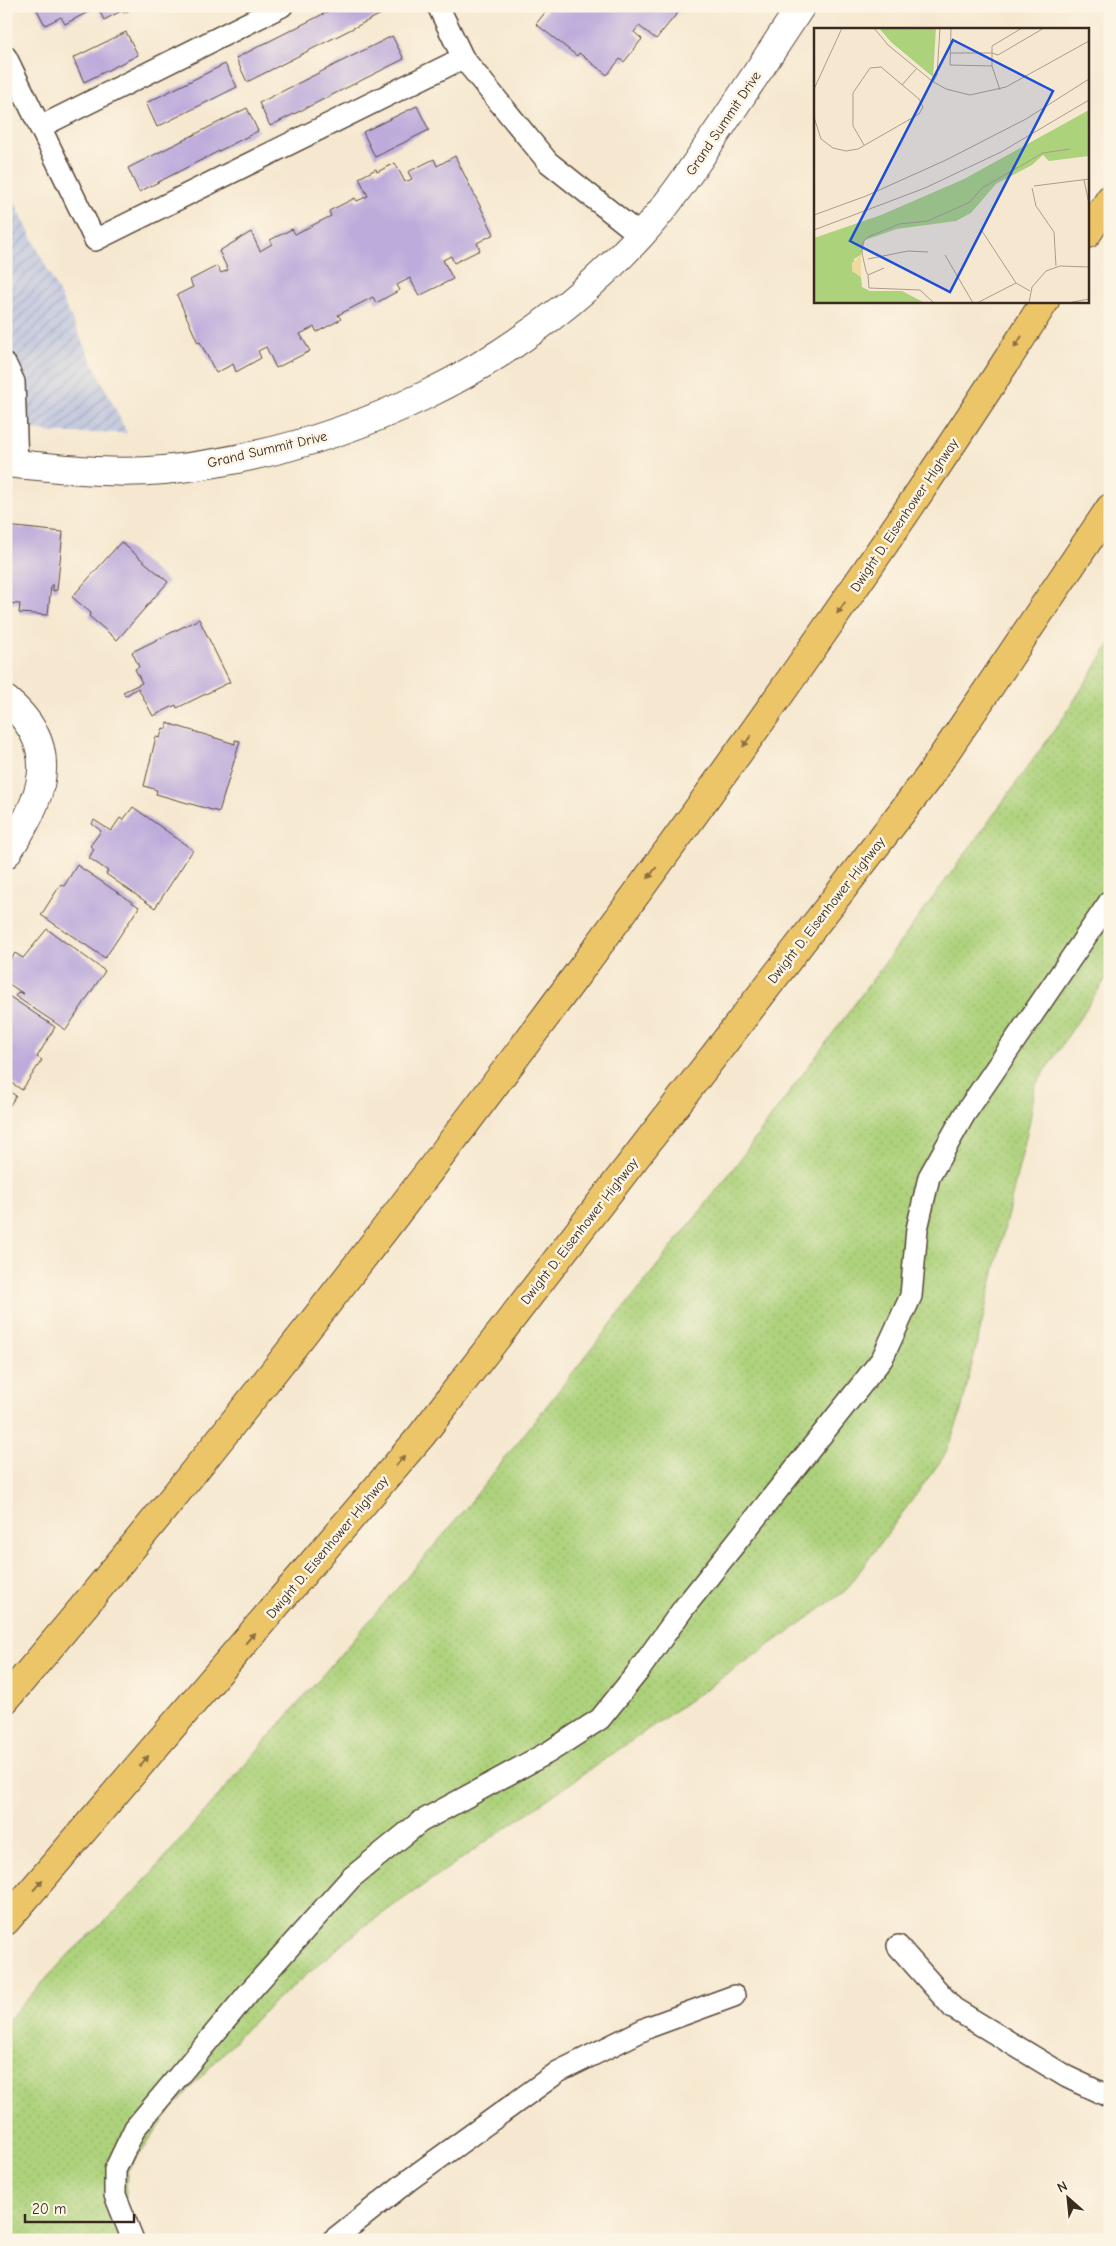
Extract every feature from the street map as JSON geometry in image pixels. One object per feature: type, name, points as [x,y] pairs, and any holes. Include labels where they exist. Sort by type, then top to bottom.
[{"type":"highway","points":[[1088,232],[1110,199]]},
{"type":"highway","name":"Dwight D. Eisenhower Highway","points":[[6,1699],[170,1503],[303,1335],[502,1076],[667,853],[841,608],[1044,302]]},
{"type":"highway","name":"Dwight D. Eisenhower Highway","points":[[6,1921],[421,1436],[928,778],[1110,508]]},
{"type":"street","name":"Grand Summit Drive","points":[[12,464],[94,472],[162,470],[220,462],[317,439],[395,411],[463,377],[527,336],[586,289],[640,236],[683,184],[802,6]]},
{"type":"street","points":[[6,700],[19,710],[36,734],[42,758],[42,782],[31,810],[6,854]]},
{"type":"lane","points":[[40,127],[282,6]]},
{"type":"lane","points":[[438,6],[463,58],[548,162],[640,236]]},
{"type":"lane","points":[[6,57],[95,240],[463,58]]},
{"type":"lane","points":[[6,365],[14,382],[12,464]]},
{"type":"lane","points":[[133,2240],[115,2195],[115,2170],[135,2128],[250,1990],[351,1878],[420,1822],[548,1752],[600,1719],[637,1673],[683,1609],[882,1359],[911,1296],[917,1229],[929,1177],[964,1115],[1110,901]]},
{"type":"lane","points":[[898,1946],[953,2008],[1067,2077],[1110,2097]]},
{"type":"lane","points":[[332,2240],[409,2180],[558,2072],[649,2027],[734,1996]]},
{"type":"shaded area","points":[[6,184],[127,433],[55,433],[6,426]]},
{"type":"green space","points":[[1110,644],[1110,972],[1035,1086],[1030,1120],[960,1415],[945,1455],[846,1590],[363,1927],[258,2016],[173,2107],[127,2171],[125,2210],[129,2240],[6,2240],[6,2022],[71,1952],[119,1908],[150,1875],[458,1518],[724,1181],[974,842],[1063,718]]},
{"type":"building","points":[[35,6],[87,6],[90,11],[65,24],[61,17],[45,25]]},
{"type":"building","points":[[97,6],[137,6],[124,13],[123,10],[104,20]]},
{"type":"building","points":[[339,6],[377,6],[381,14],[247,82],[236,58]]},
{"type":"building","points":[[543,6],[675,6],[680,10],[656,39],[639,26],[634,32],[642,39],[624,62],[620,59],[607,75],[579,53],[577,56],[536,24],[547,10]]},
{"type":"building","points":[[126,32],[138,55],[84,82],[73,58]]},
{"type":"building","points":[[392,36],[404,59],[270,126],[259,103]]},
{"type":"building","points":[[225,64],[237,87],[157,127],[146,103]]},
{"type":"building","points":[[417,106],[429,130],[375,157],[363,132]]},
{"type":"building","points":[[247,108],[258,131],[139,192],[128,168]]},
{"type":"building","points":[[455,156],[494,234],[477,243],[480,250],[454,263],[451,256],[443,260],[453,279],[419,296],[410,278],[397,285],[400,290],[376,303],[373,297],[338,315],[341,319],[317,332],[314,327],[300,334],[310,351],[276,368],[266,347],[258,351],[261,358],[236,372],[233,364],[216,373],[200,342],[198,343],[177,295],[193,287],[190,280],[217,266],[221,273],[228,270],[219,251],[251,232],[260,251],[272,244],[270,240],[292,229],[295,234],[331,216],[329,211],[355,198],[357,201],[368,196],[359,178],[376,169],[377,172],[395,163],[405,182],[412,179],[408,172],[434,159],[437,166]]},
{"type":"building","points":[[6,526],[63,532],[57,590],[53,591],[53,585],[51,585],[48,615],[19,613],[20,604],[6,603]]},
{"type":"building","points":[[121,542],[168,582],[117,640],[89,616],[91,613],[72,597]]},
{"type":"building","points":[[199,619],[230,682],[177,708],[176,705],[153,716],[138,688],[125,696],[123,692],[142,683],[135,669],[139,667],[132,652]]},
{"type":"building","points":[[167,723],[235,744],[235,740],[240,741],[219,812],[156,794],[157,790],[144,786],[156,737],[160,738],[163,728],[166,729]]},
{"type":"building","points":[[133,807],[193,850],[155,908],[106,874],[108,871],[89,858],[94,849],[90,846],[101,831],[92,824],[94,820],[111,831],[120,818],[123,820]]},
{"type":"building","points":[[77,865],[139,907],[105,958],[41,915],[61,884],[64,886]]},
{"type":"building","points":[[47,929],[105,971],[66,1030],[15,996],[18,992],[24,994],[6,982],[6,958],[9,954],[12,958],[15,953],[23,958]]},
{"type":"building","points":[[6,994],[55,1027],[37,1057],[42,1060],[22,1090],[6,1079]]},
{"type":"building","points":[[6,1089],[16,1096],[6,1111]]}]
